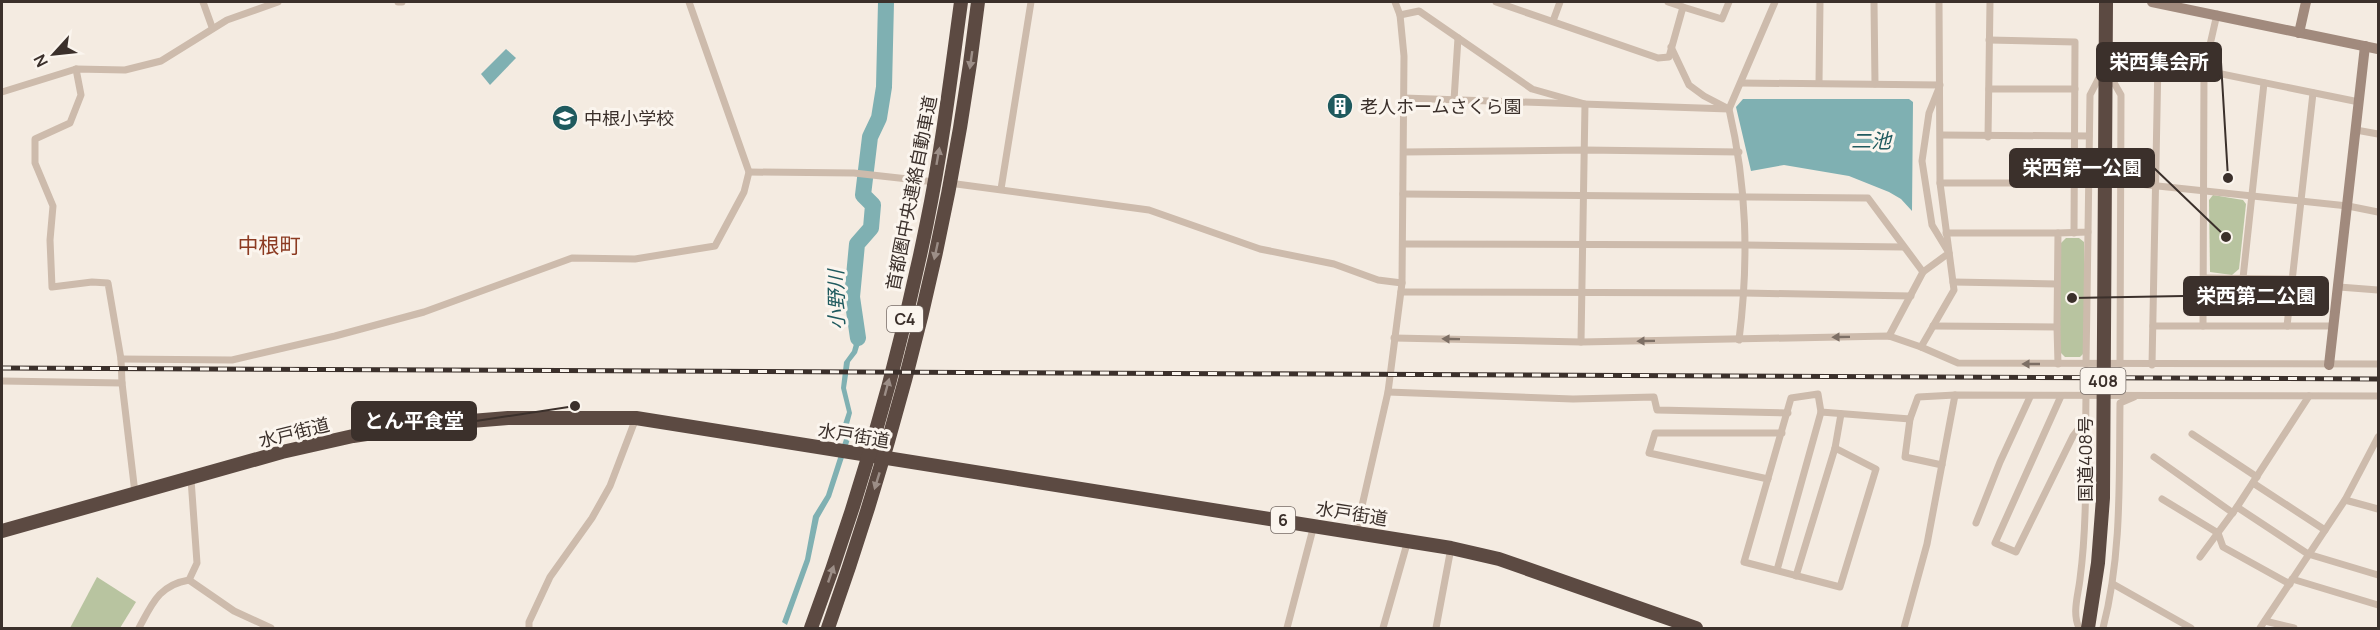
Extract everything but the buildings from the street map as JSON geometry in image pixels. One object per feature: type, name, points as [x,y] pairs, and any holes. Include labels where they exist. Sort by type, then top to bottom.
[{"type":"highway","name":"首都圏中央連絡自動車道","points":[[811,628],[850,514],[902,333],[927,222],[948,102],[961,2]]},
{"type":"highway","name":"首都圏中央連絡自動車道","points":[[828,628],[855,553],[920,327],[964,106],[978,2]]},
{"type":"highway","name":"国道408号","points":[[2088,628],[2102,531],[2103,498],[2106,2]]},
{"type":"highway","name":"水戸街道","points":[[2,531],[282,452],[353,436],[434,424],[508,418],[636,418],[1356,531],[1451,548],[1499,559],[1696,628]]},
{"type":"street","points":[[203,2],[212,27]]},
{"type":"street","points":[[2,92],[76,69],[125,70],[160,61],[212,27],[278,2]]},
{"type":"street","points":[[121,359],[232,360],[424,312],[572,258],[635,260],[715,246],[744,192],[749,172],[689,2]]},
{"type":"street","points":[[1001,189],[1031,2]]},
{"type":"street","points":[[1356,531],[1388,392],[1402,283],[1404,56],[1400,15],[1395,2]]},
{"type":"street","points":[[1496,2],[1658,58],[1669,57],[1683,7]]},
{"type":"street","points":[[1553,21],[1560,2]]},
{"type":"street","points":[[1668,2],[1722,19],[1729,2]]},
{"type":"street","points":[[1739,340],[1745,293],[1746,244],[1739,152],[1730,109],[1775,2]]},
{"type":"street","points":[[1819,83],[1820,2]]},
{"type":"street","points":[[1874,2],[1875,84]]},
{"type":"street","points":[[1921,347],[1954,290],[1940,183],[1940,2]]},
{"type":"street","points":[[1988,137],[1990,2]]},
{"type":"street","points":[[2151,2],[2379,49]]},
{"type":"street","points":[[2299,33],[2306,2]]},
{"type":"street","points":[[1400,15],[1419,11],[1532,89],[1585,104]]},
{"type":"street","points":[[2203,326],[2204,71],[2217,14]]},
{"type":"street","points":[[1454,100],[1458,38]]},
{"type":"street","points":[[1989,40],[2075,42],[2074,232]]},
{"type":"street","points":[[2330,365],[2366,46]]},
{"type":"street","points":[[1671,47],[1689,85],[1704,96],[1730,109]]},
{"type":"street","points":[[2152,365],[2158,61],[2359,102]]},
{"type":"street","points":[[2086,364],[2090,95],[2105,66]]},
{"type":"street","points":[[2105,66],[2121,95],[2120,364]]},
{"type":"street","points":[[76,69],[81,94],[70,123],[35,139],[35,164],[53,206],[50,240],[52,286],[93,282],[108,284],[121,359],[135,493]]},
{"type":"street","points":[[1741,83],[1940,85]]},
{"type":"street","points":[[2243,278],[2264,83]]},
{"type":"street","points":[[1940,85],[1929,113],[1922,161],[1932,225],[1949,252]]},
{"type":"street","points":[[1989,89],[2075,89]]},
{"type":"street","points":[[2288,326],[2291,279],[2313,93]]},
{"type":"street","points":[[1404,98],[1730,109]]},
{"type":"street","points":[[1581,342],[1585,104]]},
{"type":"street","points":[[2356,130],[2379,134]]},
{"type":"street","points":[[1941,135],[2089,136]]},
{"type":"street","points":[[1404,152],[1584,150],[1739,152]]},
{"type":"street","points":[[749,172],[855,173],[1001,189],[1149,210],[1260,249],[1334,264],[1378,280],[1402,283]]},
{"type":"street","points":[[2120,182],[2348,206],[2379,212]]},
{"type":"street","points":[[1940,183],[2075,183]]},
{"type":"street","points":[[1403,194],[1868,198],[1923,272]]},
{"type":"street","points":[[2058,232],[2058,364]]},
{"type":"street","points":[[1946,233],[2088,232]]},
{"type":"street","points":[[1403,244],[1746,244],[1903,247]]},
{"type":"street","points":[[1889,336],[1923,272],[1949,252]]},
{"type":"street","points":[[2203,278],[2291,279]]},
{"type":"street","points":[[1953,282],[2057,284]]},
{"type":"street","points":[[2339,287],[2379,290]]},
{"type":"street","points":[[1401,292],[1911,296]]},
{"type":"street","points":[[1933,326],[2057,327]]},
{"type":"street","points":[[2153,326],[2334,326]]},
{"type":"street","points":[[1394,338],[1581,342],[1889,336],[1959,363],[2379,364]]},
{"type":"street","points":[[2,381],[122,383]]},
{"type":"street","points":[[1388,392],[1573,399],[1654,397],[1657,410],[1788,412]]},
{"type":"street","points":[[1777,570],[1821,412],[1818,394],[1791,398],[1744,562],[1840,587],[1876,469],[1835,448]]},
{"type":"street","points":[[2103,628],[2113,584],[2118,517],[2120,402],[2139,394]]},
{"type":"street","points":[[1941,465],[1905,457],[1910,419],[1918,397],[2139,394],[2379,396]]},
{"type":"street","points":[[1904,628],[1927,544],[1955,395]]},
{"type":"street","points":[[2079,628],[2075,618],[2084,553],[2086,395]]},
{"type":"street","points":[[2061,396],[1995,543],[2016,552],[2073,436],[2085,420]]},
{"type":"street","points":[[2200,557],[2235,510],[2309,396]]},
{"type":"street","points":[[1976,523],[2000,462],[2030,397]]},
{"type":"street","points":[[1821,412],[1910,419]]},
{"type":"street","points":[[1796,576],[1835,448],[1841,414]]},
{"type":"street","points":[[529,628],[529,622],[550,577],[592,518],[610,486],[636,418]]},
{"type":"street","points":[[1768,479],[1649,453],[1655,433],[1782,433]]},
{"type":"street","points":[[2192,434],[2325,530]]},
{"type":"street","points":[[2260,628],[2345,500],[2379,437]]},
{"type":"street","points":[[2154,457],[2308,554],[2379,575]]},
{"type":"street","points":[[189,580],[196,562],[191,479]]},
{"type":"street","points":[[2162,499],[2218,533],[2223,547],[2291,582],[2379,604]]},
{"type":"street","points":[[2345,500],[2379,508]]},
{"type":"street","points":[[1287,628],[1314,525]]},
{"type":"street","points":[[1383,628],[1408,540]]},
{"type":"street","points":[[1436,628],[1451,548]]},
{"type":"street","points":[[139,628],[156,597],[174,582],[189,580],[234,610],[271,628]]},
{"type":"street","points":[[2113,584],[2191,628]]},
{"type":"street","points":[[2265,621],[2294,628]]},
{"type":"green space","points":[[2213,195],[2243,200],[2246,204],[2239,269],[2232,275],[2210,272],[2209,200]]},
{"type":"green space","points":[[2066,238],[2079,238],[2084,242],[2085,352],[2080,357],[2065,357],[2060,352],[2060,244]]},
{"type":"green space","points":[[97,577],[136,602],[120,628],[70,628]]},
{"type":"water","points":[[506,49],[516,58],[490,85],[481,74]]},
{"type":"water","name":"二池","points":[[1743,99],[1909,99],[1913,102],[1912,211],[1901,199],[1889,192],[1849,176],[1784,165],[1751,171],[1736,107]]},
{"type":"water","points":[[853,317],[858,317],[861,340],[857,353],[850,362],[846,388],[852,413],[849,424],[851,436],[831,497],[819,518],[810,561],[787,625],[782,622],[805,559],[813,516],[826,495],[845,436],[843,424],[847,412],[841,388],[844,362],[852,351],[855,340]]},
{"type":"waterway","name":"小野川","points":[[858,338],[852,297],[857,244],[871,228],[873,205],[863,195],[870,137],[879,118],[884,87],[886,2]]},
{"type":"railway","points":[[2,368],[2378,379]]},
{"type":"place","name":"老人ホームさくら園","points":[[1340,106]]},
{"type":"place","name":"中根小学校","points":[[565,118]]},
{"type":"place","name":"栄西集会所","points":[[2228,178]]},
{"type":"place","name":"栄西第一公園","points":[[2226,237]]},
{"type":"place","name":"栄西第二公園","points":[[2072,298]]},
{"type":"place","name":"とん平食堂","points":[[575,406]]},
{"type":"district","name":"中根町","points":[[269,245]]}]
